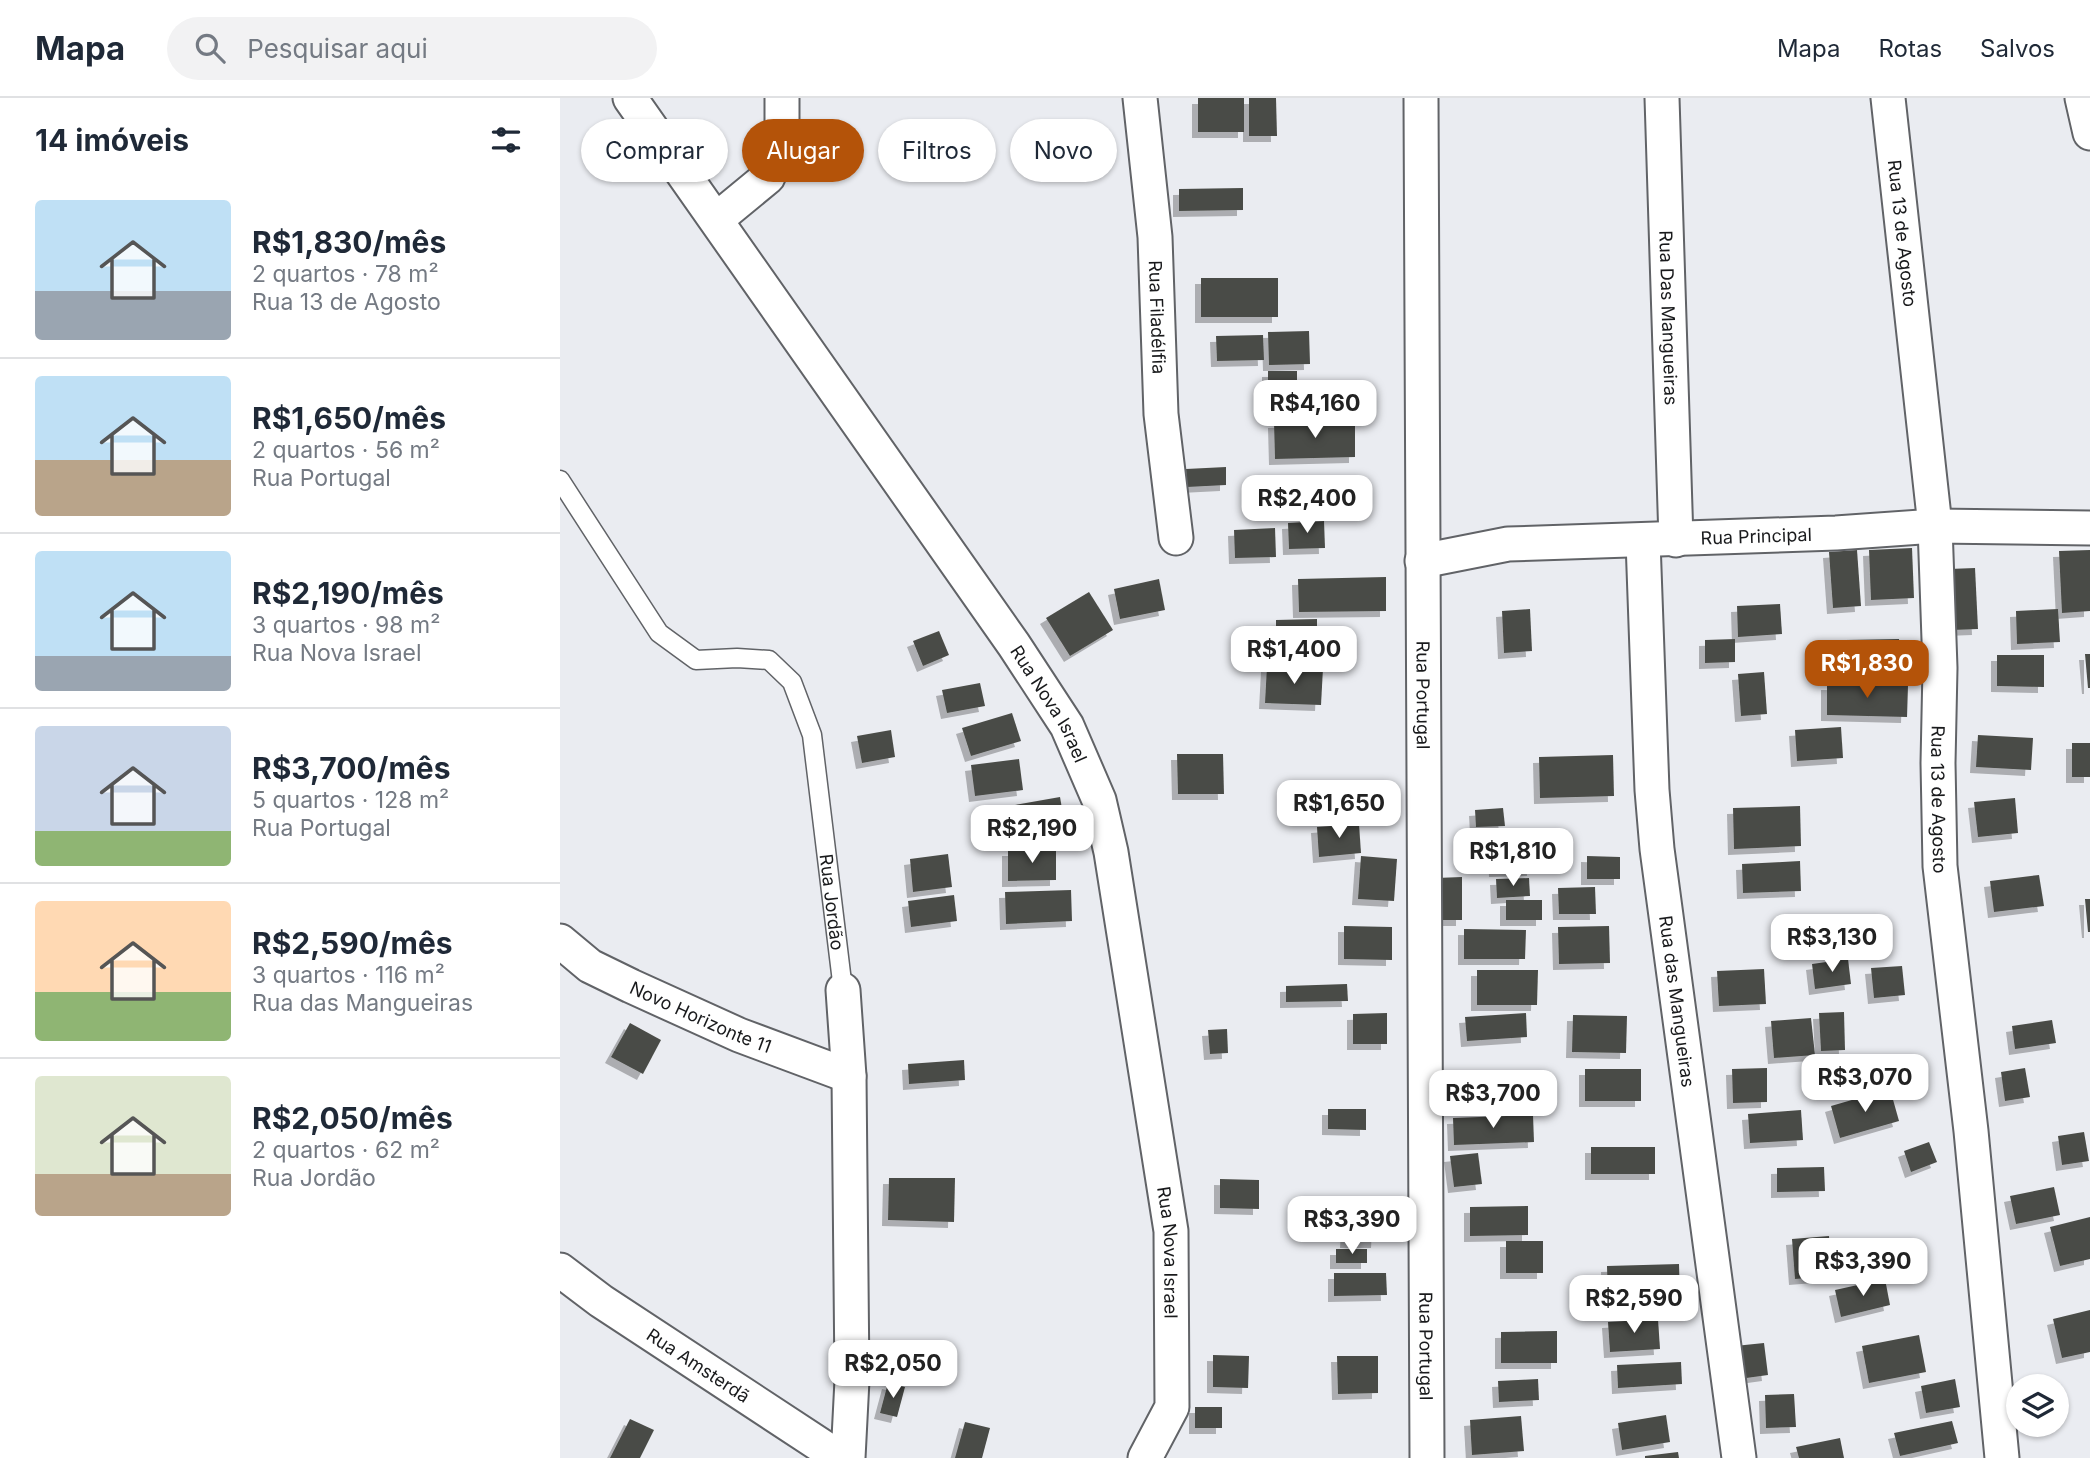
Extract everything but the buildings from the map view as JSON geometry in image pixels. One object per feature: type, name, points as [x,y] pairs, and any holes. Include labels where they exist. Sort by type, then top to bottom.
[{"type":"street","name":"Rua Nova Israel","points":[[630,98],[1014,645],[1067,726],[1099,800],[1111,852],[1171,1231],[1172,1407],[1145,1458]]},
{"type":"street","points":[[717,219],[768,177],[782,132],[782,98]]},
{"type":"street","name":"Rua Filadélfia","points":[[1140,98],[1155,237],[1161,414],[1176,538]]},
{"type":"street","name":"Rua Portugal","points":[[1421,98],[1427,1458]]},
{"type":"street","name":"Rua Das Mangueiras","points":[[1662,98],[1676,540]]},
{"type":"street","name":"Rua 13 de Agosto","points":[[1888,98],[1935,526],[1940,668],[1940,866],[1971,1131],[2002,1458]]},
{"type":"street","points":[[2082,98],[2090,133]]},
{"type":"street","name":"Rua Principal","points":[[1422,561],[1508,544],[1676,540],[1935,526],[2090,528]]},
{"type":"street","name":"Rua das Mangueiras","points":[[1643,541],[1652,790],[1657,849],[1739,1458]]},
{"type":"street","name":"Novo Horizonte 11","points":[[560,941],[590,966],[631,986],[739,1035],[849,1076]]},
{"type":"street","name":"Rua Jordão","points":[[843,990],[849,1076],[852,1380],[848,1458]]},
{"type":"street","name":"Rua Amsterdã","points":[[560,1270],[601,1301],[840,1458]]},
{"type":"lane","name":"Rua Jordão","points":[[560,480],[659,633],[696,660],[769,660],[792,682],[812,735],[843,990]]}]
